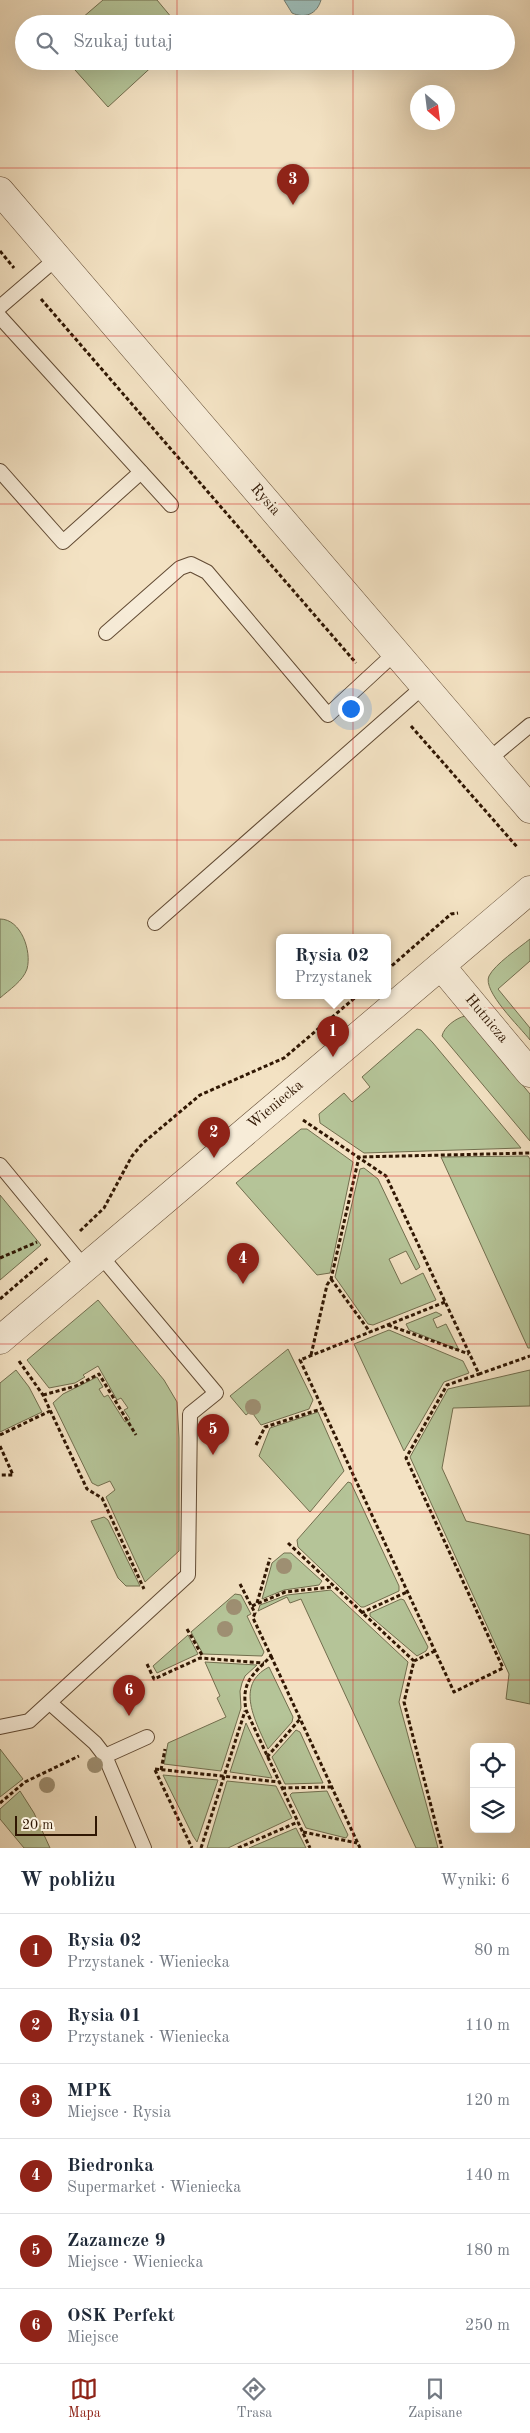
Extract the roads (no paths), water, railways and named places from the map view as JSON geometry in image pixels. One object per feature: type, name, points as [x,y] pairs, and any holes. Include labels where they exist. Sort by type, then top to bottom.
[{"type":"street","name":"Rysia","points":[[0,191],[530,809]]},
{"type":"street","name":"Wieniecka","points":[[0,1340],[530,890]]},
{"type":"street","name":"Hutnicza","points":[[441,966],[530,1072]]},
{"type":"lane","points":[[0,307],[57,258]]},
{"type":"lane","points":[[0,316],[171,505]]},
{"type":"lane","points":[[0,471],[63,542],[141,472]]},
{"type":"lane","points":[[106,633],[180,568],[191,564],[200,566],[206,572],[328,715],[395,653]]},
{"type":"lane","points":[[156,923],[424,686]]},
{"type":"lane","points":[[487,761],[530,726]]},
{"type":"lane","points":[[0,1165],[66,1243],[93,1262],[216,1392],[190,1414],[188,1575],[29,1721],[0,1727]]},
{"type":"lane","points":[[50,1702],[90,1738],[105,1756],[144,1848]]},
{"type":"lane","points":[[105,1756],[146,1737]]},
{"type":"water","points":[[284,0],[321,0],[317,9],[310,14],[297,15],[292,13]]},
{"type":"place","name":"MPK","points":[[293,205]]},
{"type":"place","name":"Rysia 02","points":[[333,1057]]},
{"type":"place","name":"Rysia 01","points":[[214,1158]]},
{"type":"place","name":"Biedronka","points":[[243,1284]]},
{"type":"place","name":"Zazamcze 9","points":[[213,1455]]},
{"type":"place","name":"OSK Perfekt","points":[[129,1716]]}]
